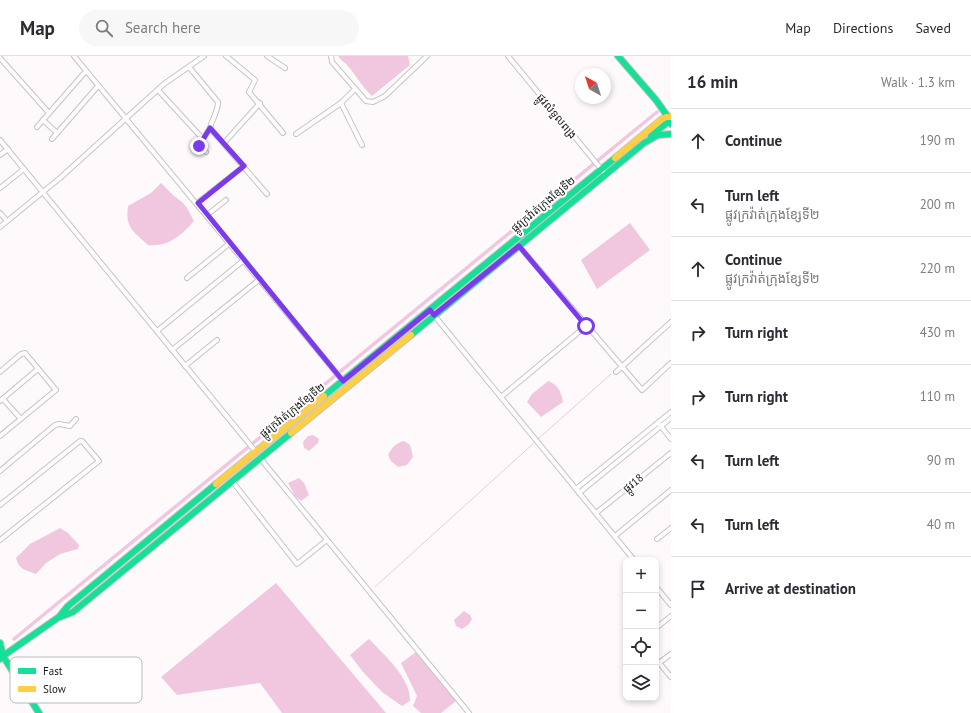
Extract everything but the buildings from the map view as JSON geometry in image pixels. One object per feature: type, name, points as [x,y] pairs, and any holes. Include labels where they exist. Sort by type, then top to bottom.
[{"type":"main road","points":[[618,56],[656,100],[670,120],[644,143]]},
{"type":"main road","name":"ផ្លូវក្រវ៉ាត់ក្រុងខ្សែទី២","points":[[59,617],[68,606],[254,451],[515,241],[599,167],[661,120],[670,120]]},
{"type":"main road","name":"ផ្លូវក្រវ៉ាត់ក្រុងខ្សែទី២","points":[[1,656],[59,617],[73,612],[232,481],[254,451],[348,386],[644,143],[658,135],[671,134]]},
{"type":"main road","points":[[342,379],[348,386]]},
{"type":"main road","points":[[0,643],[1,656],[10,670]]},
{"type":"main road","points":[[32,703],[39,713]]},
{"type":"street","points":[[74,56],[198,203],[342,379]]},
{"type":"street","points":[[192,56],[197,61]]},
{"type":"street","points":[[0,227],[66,173],[158,90],[204,56]]},
{"type":"street","points":[[226,56],[255,80],[249,92],[260,103],[282,133]]},
{"type":"street","points":[[267,56],[285,68]]},
{"type":"street","points":[[331,56],[332,62],[355,89],[366,101],[373,102],[385,96],[427,56]]},
{"type":"street","name":"ផ្លូវលំទួលពង្រ","points":[[508,56],[606,175]]},
{"type":"street","points":[[0,58],[49,113]]},
{"type":"street","points":[[189,67],[218,102],[218,109],[212,119],[210,128],[199,146],[206,152]]},
{"type":"street","points":[[37,127],[86,71]]},
{"type":"street","points":[[52,139],[98,86]]},
{"type":"street","points":[[296,134],[341,103],[355,89]]},
{"type":"street","points":[[158,90],[203,139]]},
{"type":"street","points":[[224,143],[260,103]]},
{"type":"street","points":[[341,103],[362,145]]},
{"type":"street","points":[[43,120],[57,133]]},
{"type":"street","points":[[210,128],[267,194]]},
{"type":"street","points":[[0,140],[469,713]]},
{"type":"street","points":[[0,156],[8,149]]},
{"type":"street","points":[[198,203],[244,166]]},
{"type":"street","points":[[0,188],[24,169]]},
{"type":"street","points":[[207,215],[226,200]]},
{"type":"street","points":[[0,213],[7,221]]},
{"type":"street","points":[[515,241],[642,390],[671,363]]},
{"type":"street","points":[[187,278],[230,243]]},
{"type":"street","points":[[157,331],[244,260]]},
{"type":"street","points":[[172,350],[260,279]]},
{"type":"street","points":[[430,310],[632,557]]},
{"type":"street","points":[[616,372],[671,322]]},
{"type":"street","points":[[501,398],[586,326]]},
{"type":"street","points":[[185,366],[217,340]]},
{"type":"street","points":[[0,372],[21,354],[25,353],[56,390],[0,436]]},
{"type":"street","points":[[21,419],[2,400],[38,369]]},
{"type":"street","points":[[579,493],[659,425],[671,412]]},
{"type":"street","points":[[659,425],[671,418]]},
{"type":"street","points":[[0,471],[55,425],[59,424],[70,426],[76,419]]},
{"type":"street","points":[[659,425],[671,439]]},
{"type":"street","points":[[0,505],[80,441],[82,441],[99,460],[0,540]]},
{"type":"street","name":"ផ្លូវ18","points":[[596,513],[671,453]]},
{"type":"street","points":[[576,489],[619,458]]},
{"type":"street","points":[[232,481],[297,564],[327,540]]},
{"type":"street","points":[[615,536],[671,490]]},
{"type":"street","points":[[657,539],[671,528]]},
{"type":"street","points":[[659,591],[671,605]]},
{"type":"street","points":[[659,626],[671,616]]},
{"type":"street","points":[[671,654],[659,663],[671,677]]},
{"type":"shaded area","points":[[338,56],[408,56],[410,65],[372,96]]},
{"type":"shaded area","points":[[161,183],[182,202],[194,221],[174,239],[162,244],[148,245],[131,228],[127,213],[128,206],[151,193]]},
{"type":"shaded area","points":[[630,223],[650,250],[597,289],[581,260]]},
{"type":"shaded area","points":[[548,381],[554,384],[558,389],[563,402],[541,417],[527,402],[532,394]]},
{"type":"shaded area","points":[[313,435],[319,439],[318,443],[309,451],[304,448],[303,442],[308,436]]},
{"type":"shaded area","points":[[404,441],[410,445],[413,457],[407,465],[398,467],[391,461],[388,455],[394,446]]},
{"type":"shaded area","points":[[299,478],[304,483],[309,495],[301,501],[295,496],[288,483]]},
{"type":"shaded area","points":[[60,528],[68,533],[79,545],[78,549],[60,554],[46,563],[36,574],[19,565],[16,558],[30,544]]},
{"type":"shaded area","points":[[276,583],[386,713],[282,713],[260,683],[177,695],[161,677]]},
{"type":"shaded area","points":[[464,611],[470,615],[472,619],[469,624],[462,629],[456,626],[454,620]]},
{"type":"shaded area","points":[[369,639],[396,667],[406,684],[410,701],[402,706],[382,692],[363,672],[350,655]]},
{"type":"shaded area","points":[[416,652],[456,701],[441,713],[421,713],[413,706],[417,696],[401,663]]},
{"type":"waterway","points":[[14,639],[657,112]]},
{"type":"waterway","points":[[537,440],[611,374]]},
{"type":"waterway","points":[[375,587],[535,442]]},
{"type":"traffic: fast","points":[[618,56],[656,100],[668,117]]},
{"type":"traffic: fast","points":[[651,136],[669,121],[671,124]]},
{"type":"traffic: fast","points":[[411,335],[644,143],[658,135],[671,134]]},
{"type":"traffic: fast","points":[[324,396],[615,158]]},
{"type":"traffic: fast","points":[[60,617],[73,612],[291,433]]},
{"type":"traffic: fast","points":[[3,656],[59,617],[68,606],[216,484]]},
{"type":"traffic: fast","points":[[0,643],[3,656]]},
{"type":"traffic: fast","points":[[0,659],[3,656],[10,667]]},
{"type":"traffic: fast","points":[[33,703],[39,713]]},
{"type":"traffic: slow","points":[[615,158],[661,120],[666,117],[671,117]]},
{"type":"traffic: slow","points":[[291,433],[411,335]]},
{"type":"traffic: slow","points":[[216,484],[324,396]]},
{"type":"route","points":[[199,146],[210,128],[244,166],[198,203],[343,381],[430,310],[434,315],[519,246],[586,326]]}]
